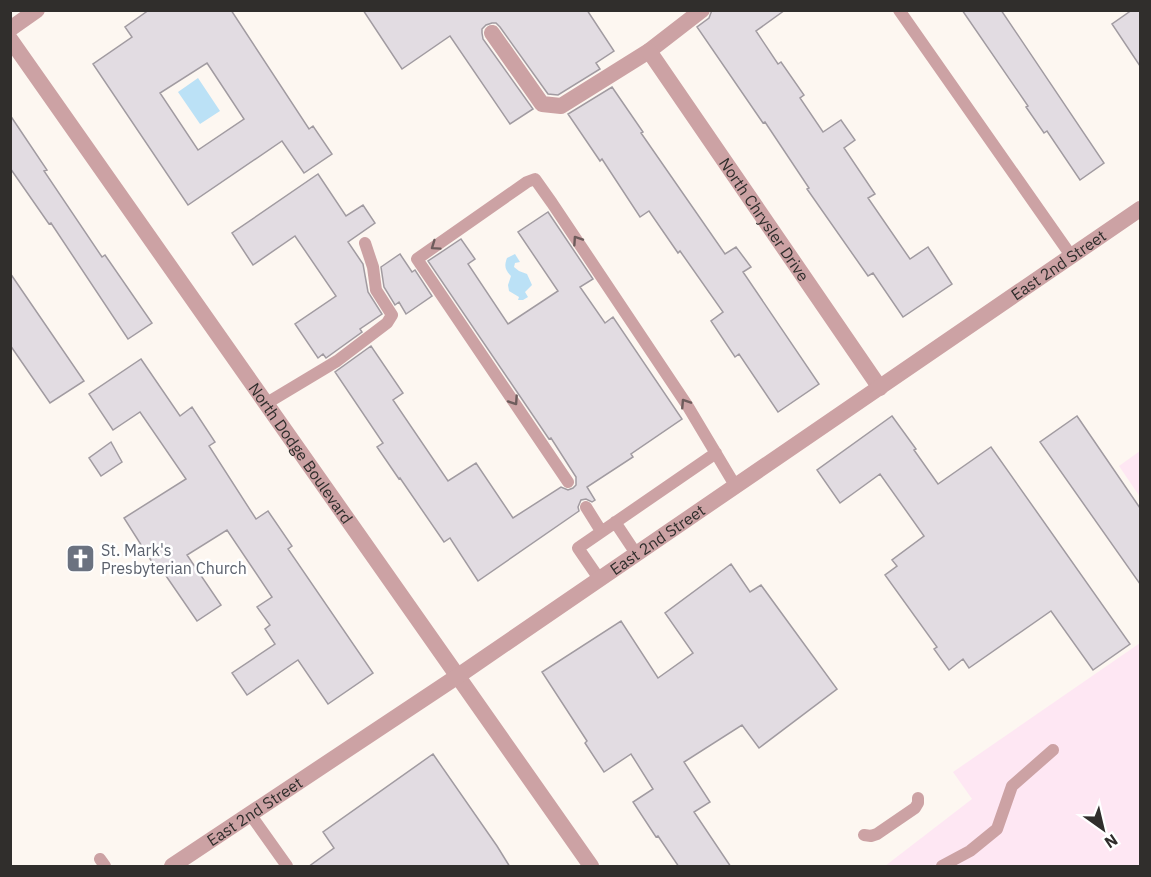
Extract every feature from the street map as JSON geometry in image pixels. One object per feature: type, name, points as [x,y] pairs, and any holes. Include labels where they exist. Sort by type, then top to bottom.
[{"type":"street","points":[[10,28],[37,10]]},
{"type":"street","points":[[492,33],[542,104],[561,106],[649,51],[702,10]]},
{"type":"street","name":"North Dodge Boulevard","points":[[10,39],[591,867]]},
{"type":"street","name":"North Chrysler Drive","points":[[649,51],[880,388]]},
{"type":"street","name":"East 2nd Street","points":[[172,867],[637,555],[1140,209]]},
{"type":"lane","points":[[899,10],[1072,257]]},
{"type":"lane","points":[[568,482],[417,259],[527,182],[535,179],[687,405],[736,487]]},
{"type":"lane","points":[[267,403],[337,360],[387,323],[392,315],[376,290],[373,267],[365,243]]},
{"type":"lane","points":[[600,580],[578,548],[716,453]]},
{"type":"lane","points":[[586,507],[602,531]]},
{"type":"lane","points":[[615,522],[637,555]]},
{"type":"lane","points":[[942,867],[970,851],[997,829],[1012,786],[1053,750]]},
{"type":"lane","points":[[864,835],[877,834],[915,808],[918,798]]},
{"type":"lane","points":[[250,814],[287,867]]},
{"type":"shaded area","points":[[1140,451],[1140,497],[1119,466]]},
{"type":"shaded area","points":[[1140,643],[1140,866],[885,866],[972,799],[953,772]]},
{"type":"water","points":[[198,78],[220,111],[200,124],[178,92]]},
{"type":"water","points":[[515,254],[520,262],[515,263],[514,267],[527,274],[532,285],[525,292],[528,297],[523,300],[518,300],[519,297],[509,291],[511,276],[506,270],[506,263],[507,258]]},
{"type":"building","points":[[149,10],[231,10],[309,129],[313,126],[332,154],[304,173],[282,141],[188,205],[93,64],[132,37],[125,27]],"holes":[[[207,63],[244,119],[198,150],[160,93]]]},
{"type":"building","points":[[363,10],[587,10],[614,51],[596,63],[600,69],[558,95],[548,94],[500,27],[496,23],[486,25],[482,29],[483,39],[533,109],[510,124],[450,36],[402,69]]},
{"type":"building","points":[[712,10],[785,10],[756,31],[778,64],[781,62],[804,95],[800,98],[823,132],[841,120],[855,140],[844,148],[875,194],[868,198],[910,259],[928,247],[952,284],[903,317],[873,273],[868,276],[807,189],[809,188],[765,122],[763,123],[697,27],[709,18]]},
{"type":"building","points":[[962,10],[1001,10],[1104,163],[1080,180],[1047,131],[1044,133]]},
{"type":"building","points":[[1132,10],[1140,10],[1140,66],[1112,24]]},
{"type":"building","points":[[612,87],[725,254],[736,247],[751,267],[743,272],[819,384],[778,412],[739,354],[735,357],[711,321],[723,312],[649,211],[640,217],[602,159],[600,161],[568,114]]},
{"type":"building","points":[[10,115],[47,170],[44,171],[102,257],[105,255],[152,323],[128,339],[51,223],[49,224],[10,168]]},
{"type":"building","points":[[318,174],[346,216],[363,205],[375,223],[348,242],[363,264],[368,292],[382,314],[326,358],[323,354],[318,358],[295,324],[336,296],[295,236],[253,265],[232,233]]},
{"type":"building","points":[[548,212],[593,279],[580,287],[605,323],[613,317],[682,419],[631,454],[633,457],[587,487],[595,500],[592,502],[586,499],[581,500],[579,511],[478,581],[450,538],[444,542],[377,447],[383,443],[335,372],[371,346],[403,393],[393,400],[448,481],[476,463],[513,518],[561,487],[568,490],[573,488],[576,485],[576,477],[428,261],[461,239],[475,259],[468,264],[508,324],[558,291],[518,232]]},
{"type":"building","points":[[400,254],[412,272],[415,270],[432,296],[406,314],[399,302],[395,305],[384,287],[381,267]]},
{"type":"building","points":[[10,273],[84,381],[50,403],[10,345]]},
{"type":"building","points":[[141,359],[180,416],[192,407],[215,442],[209,446],[256,519],[268,511],[292,546],[288,549],[373,673],[328,704],[298,660],[247,695],[232,673],[275,644],[265,629],[270,625],[257,607],[272,597],[227,530],[187,555],[221,605],[197,621],[162,570],[159,573],[124,518],[186,479],[140,412],[113,430],[89,394]]},
{"type":"building","points":[[892,416],[938,484],[991,447],[1130,644],[1093,670],[1051,611],[969,668],[963,659],[949,670],[934,649],[937,647],[885,575],[897,566],[892,560],[924,536],[880,474],[840,503],[817,470]]},
{"type":"building","points":[[1077,416],[1140,508],[1140,584],[1040,442]]},
{"type":"building","points":[[111,442],[122,462],[101,476],[89,458]]},
{"type":"building","points":[[731,564],[750,592],[761,585],[837,689],[759,748],[742,725],[684,762],[710,802],[694,812],[731,867],[679,867],[633,802],[653,789],[631,754],[604,772],[585,743],[587,741],[542,672],[621,621],[658,678],[693,653],[665,613]]},
{"type":"building","points":[[433,754],[510,867],[308,867],[334,848],[323,832]]},
{"type":"place","name":"St. Mark's Presbyterian Church","points":[[80,559]]}]
